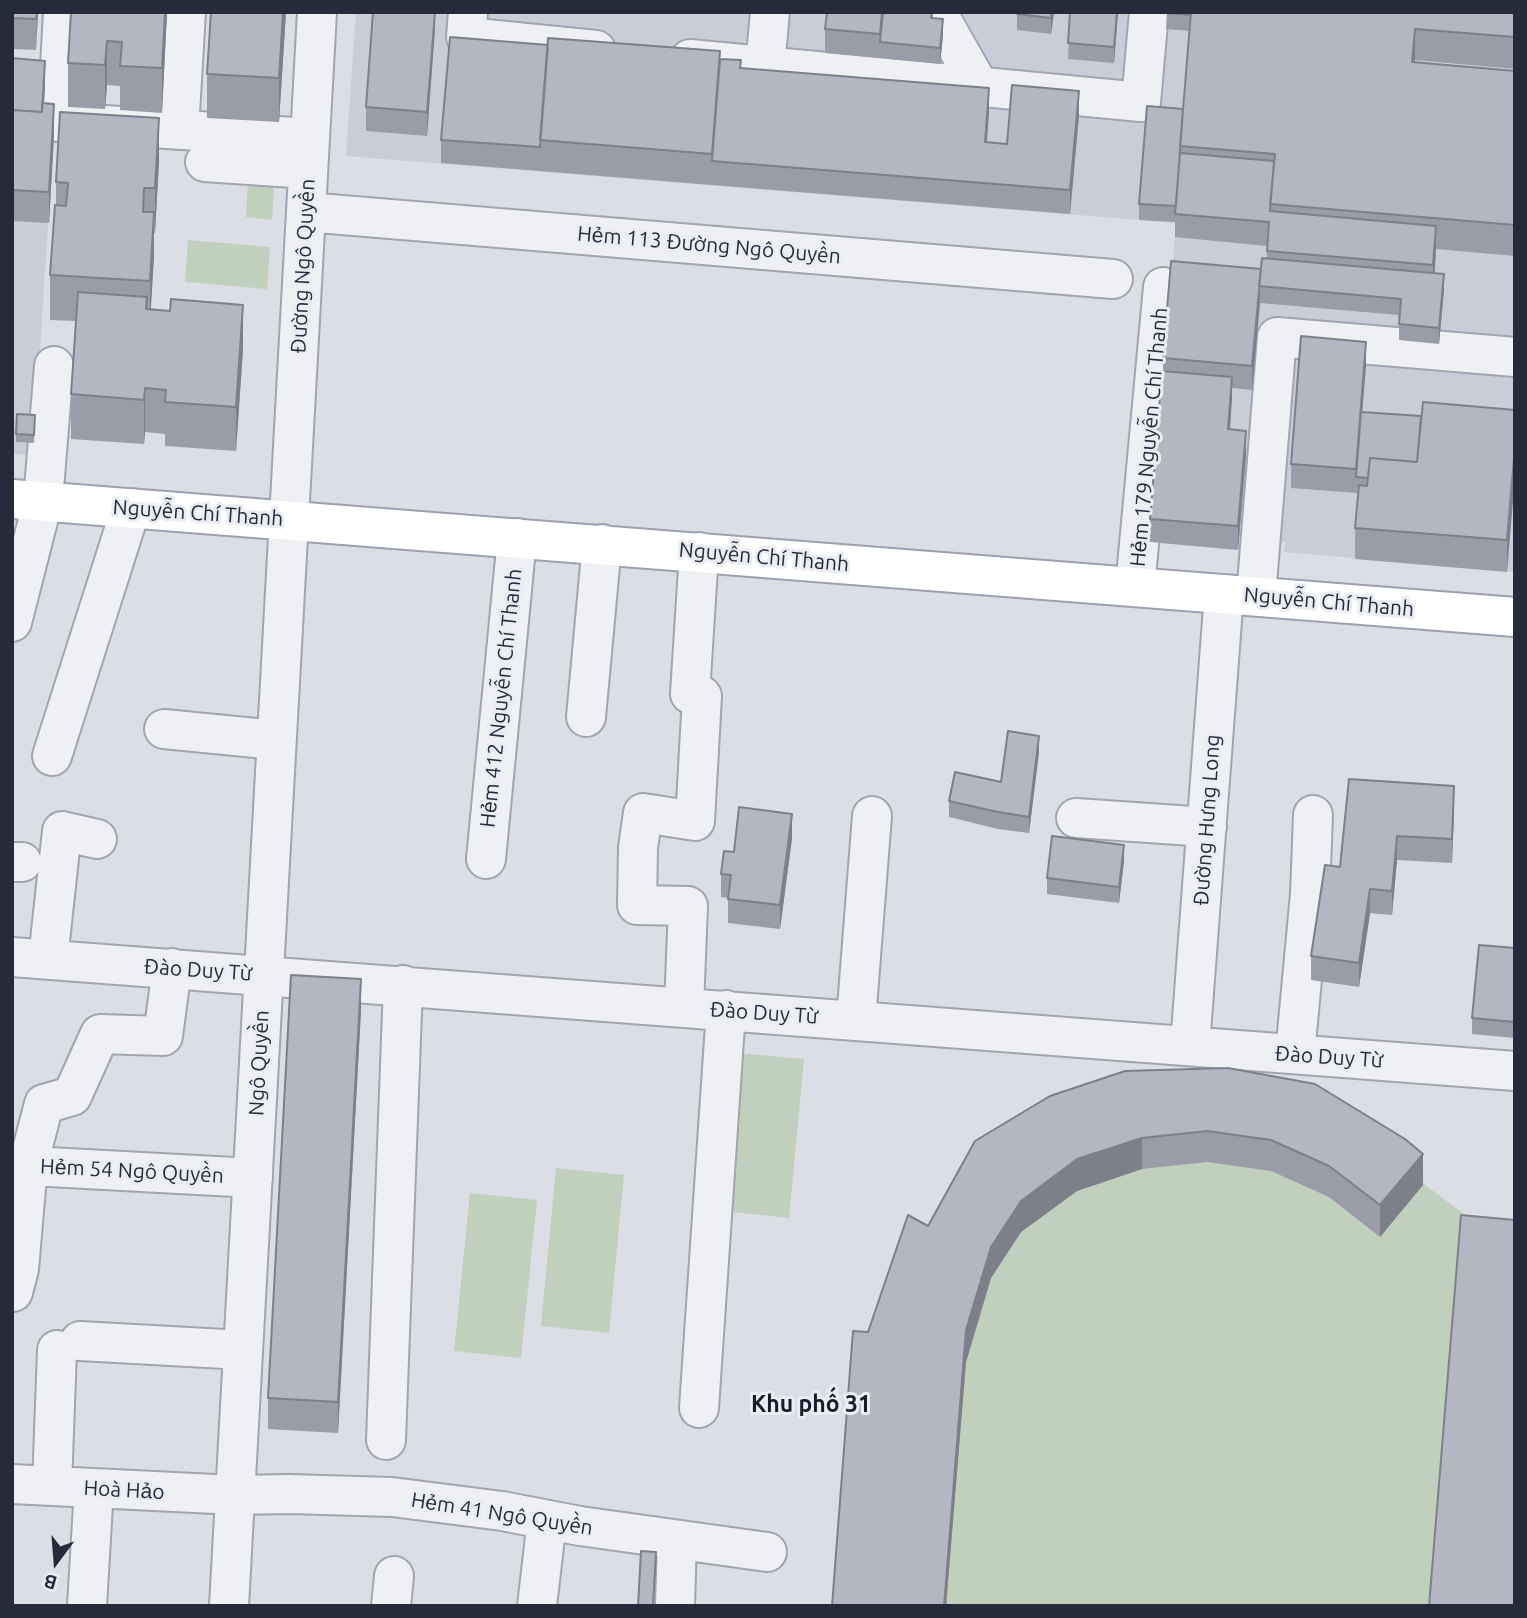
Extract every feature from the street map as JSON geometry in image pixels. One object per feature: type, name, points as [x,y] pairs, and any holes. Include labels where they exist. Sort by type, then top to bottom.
[{"type":"main road","name":"Nguyễn Chí Thanh","points":[[28,500],[1515,617]]},
{"type":"street","points":[[63,12],[57,122],[179,130],[309,154]]},
{"type":"street","points":[[179,130],[186,12]]},
{"type":"street","name":"Đường Ngô Quyền","points":[[288,520],[317,12]]},
{"type":"street","points":[[468,12],[466,37],[1140,102],[1149,12]]},
{"type":"street","points":[[765,66],[770,12]]},
{"type":"street","points":[[937,12],[979,86]]},
{"type":"street","points":[[205,162],[309,154]]},
{"type":"street","name":"Hẻm 113 Đường Ngô Quyền","points":[[306,212],[1113,279]]},
{"type":"street","name":"Hẻm 179 Nguyễn Chí Thanh","points":[[1135,587],[1163,287]]},
{"type":"street","name":"Đường Hưng Long","points":[[1190,1046],[1207,827],[1277,337],[1515,357]]},
{"type":"street","points":[[12,622],[28,500],[54,366]]},
{"type":"street","points":[[52,757],[131,508]]},
{"type":"street","name":"Ngô Quyền","points":[[229,1606],[288,520]]},
{"type":"street","name":"Hẻm 412 Nguyễn Chí Thanh","points":[[485,859],[517,538]]},
{"type":"street","points":[[586,718],[603,544]]},
{"type":"street","points":[[684,1007],[688,906],[637,905],[638,848],[643,813],[695,821],[702,696],[690,694],[699,552]]},
{"type":"street","points":[[164,729],[276,740]]},
{"type":"street","points":[[1295,1054],[1310,894],[1312,815]]},
{"type":"street","points":[[856,1020],[872,816]]},
{"type":"street","points":[[1076,818],[1207,827]]},
{"type":"street","points":[[30,958],[62,831],[97,839]]},
{"type":"street","name":"Đào Duy Từ","points":[[30,958],[1515,1071]]},
{"type":"street","points":[[15,1277],[20,1165],[44,1104],[72,1096],[100,1034],[163,1036],[172,968]]},
{"type":"street","points":[[386,1440],[402,985]]},
{"type":"street","points":[[699,1408],[726,1010]]},
{"type":"street","name":"Hẻm 54 Ngô Quyền","points":[[20,1165],[253,1178]]},
{"type":"street","points":[[52,1486],[69,1345],[243,1350]]},
{"type":"street","name":"Hoà Hảo","points":[[12,1484],[235,1495]]},
{"type":"street","points":[[87,1606],[94,1488]]},
{"type":"street","name":"Hẻm 41 Ngô Quyền","points":[[235,1495],[392,1497],[502,1511],[767,1552]]},
{"type":"street","points":[[537,1606],[547,1520]]},
{"type":"street","points":[[676,1606],[677,1540]]},
{"type":"shaded area","points":[[356,12],[1515,12],[1515,572],[1284,552],[1285,542],[1240,538],[1238,550],[1150,542],[1176,223],[346,156]]},
{"type":"shaded area","points":[[54,135],[33,455],[12,454],[12,141]]},
{"type":"green space","points":[[248,181],[274,184],[272,220],[246,217]]},
{"type":"green space","points":[[188,240],[270,247],[267,289],[185,282]]},
{"type":"green space","points":[[737,1053],[804,1059],[789,1218],[722,1211]]},
{"type":"green space","points":[[1050,1127],[1405,1170],[1464,1214],[1462,1246],[1515,1606],[834,1606]]},
{"type":"green space","points":[[556,1168],[624,1175],[609,1333],[541,1326]]},
{"type":"green space","points":[[470,1193],[537,1200],[521,1358],[454,1351]]},
{"type":"building","points":[[12,12],[37,12],[36,19],[12,18]]},
{"type":"building","points":[[71,12],[165,12],[162,68],[120,66],[122,42],[107,41],[105,65],[68,63]]},
{"type":"building","points":[[211,12],[283,12],[279,78],[207,74]]},
{"type":"building","points":[[373,12],[435,12],[427,112],[366,107]]},
{"type":"building","points":[[827,12],[882,12],[880,34],[825,29]]},
{"type":"building","points":[[883,12],[932,12],[931,18],[943,19],[940,48],[880,42]]},
{"type":"building","points":[[1017,12],[1052,12],[1051,18]]},
{"type":"building","points":[[1070,12],[1117,12],[1114,47],[1068,43]]},
{"type":"building","points":[[1191,12],[1191,15],[1166,13]]},
{"type":"building","points":[[1191,12],[1515,12],[1515,37],[1415,29],[1412,62],[1515,71],[1515,225],[1270,204],[1275,154],[1180,146]]},
{"type":"building","points":[[450,37],[548,45],[540,147],[441,140]]},
{"type":"building","points":[[548,38],[720,51],[712,154],[540,140]]},
{"type":"building","points":[[12,58],[45,61],[42,112],[12,110]]},
{"type":"building","points":[[720,59],[741,60],[740,68],[989,88],[985,142],[1007,144],[1012,85],[1079,91],[1070,190],[712,161]]},
{"type":"building","points":[[42,103],[54,104],[49,192],[12,190],[12,110],[42,112]]},
{"type":"building","points":[[1147,106],[1183,109],[1176,206],[1139,204]]},
{"type":"building","points":[[60,112],[159,118],[155,188],[144,188],[143,212],[154,212],[150,281],[50,275],[55,205],[66,206],[68,183],[56,182]]},
{"type":"building","points":[[1180,153],[1274,161],[1270,211],[1436,226],[1433,265],[1267,251],[1269,222],[1175,214]]},
{"type":"building","points":[[1262,258],[1444,274],[1439,328],[1399,324],[1401,299],[1259,286]]},
{"type":"building","points":[[1171,261],[1261,269],[1252,366],[1163,358]]},
{"type":"building","points":[[78,292],[147,297],[146,309],[170,311],[171,299],[243,305],[236,407],[165,402],[166,390],[145,388],[144,400],[71,394]]},
{"type":"building","points":[[1301,336],[1366,342],[1356,469],[1291,464]]},
{"type":"building","points":[[1162,371],[1232,377],[1228,429],[1246,431],[1238,526],[1150,519]]},
{"type":"building","points":[[1423,402],[1515,410],[1515,446],[1507,540],[1355,528],[1359,485],[1367,486],[1370,458],[1417,462]]},
{"type":"building","points":[[1361,412],[1421,416],[1417,462],[1370,458],[1368,478],[1356,477]]},
{"type":"building","points":[[17,414],[35,415],[34,435],[16,434]]},
{"type":"building","points":[[1008,731],[1039,736],[1029,817],[949,801],[955,772],[1001,782]]},
{"type":"building","points":[[1349,779],[1454,786],[1452,839],[1397,836],[1392,891],[1370,889],[1359,963],[1311,956],[1325,865],[1340,867]]},
{"type":"building","points":[[739,807],[792,814],[780,905],[728,899],[731,875],[721,874],[724,851],[734,852]]},
{"type":"building","points":[[1052,836],[1124,845],[1119,887],[1047,878]]},
{"type":"building","points":[[1479,945],[1515,948],[1515,1022],[1472,1018]]},
{"type":"building","points":[[291,975],[361,979],[338,1402],[268,1398]]},
{"type":"building","points":[[1228,1068],[1315,1084],[1405,1139],[1423,1154],[1380,1205],[1329,1166],[1271,1140],[1207,1131],[1142,1138],[1077,1159],[1021,1201],[991,1247],[966,1330],[944,1606],[832,1606],[853,1331],[868,1332],[908,1215],[928,1226],[975,1141],[1050,1096],[1125,1071]]},
{"type":"building","points":[[1461,1215],[1515,1220],[1515,1606],[1429,1606]]},
{"type":"building","points":[[641,1551],[656,1552],[653,1606],[638,1606]]},
{"type":"district","name":"Khu phố 31","points":[[811,1404]]}]
